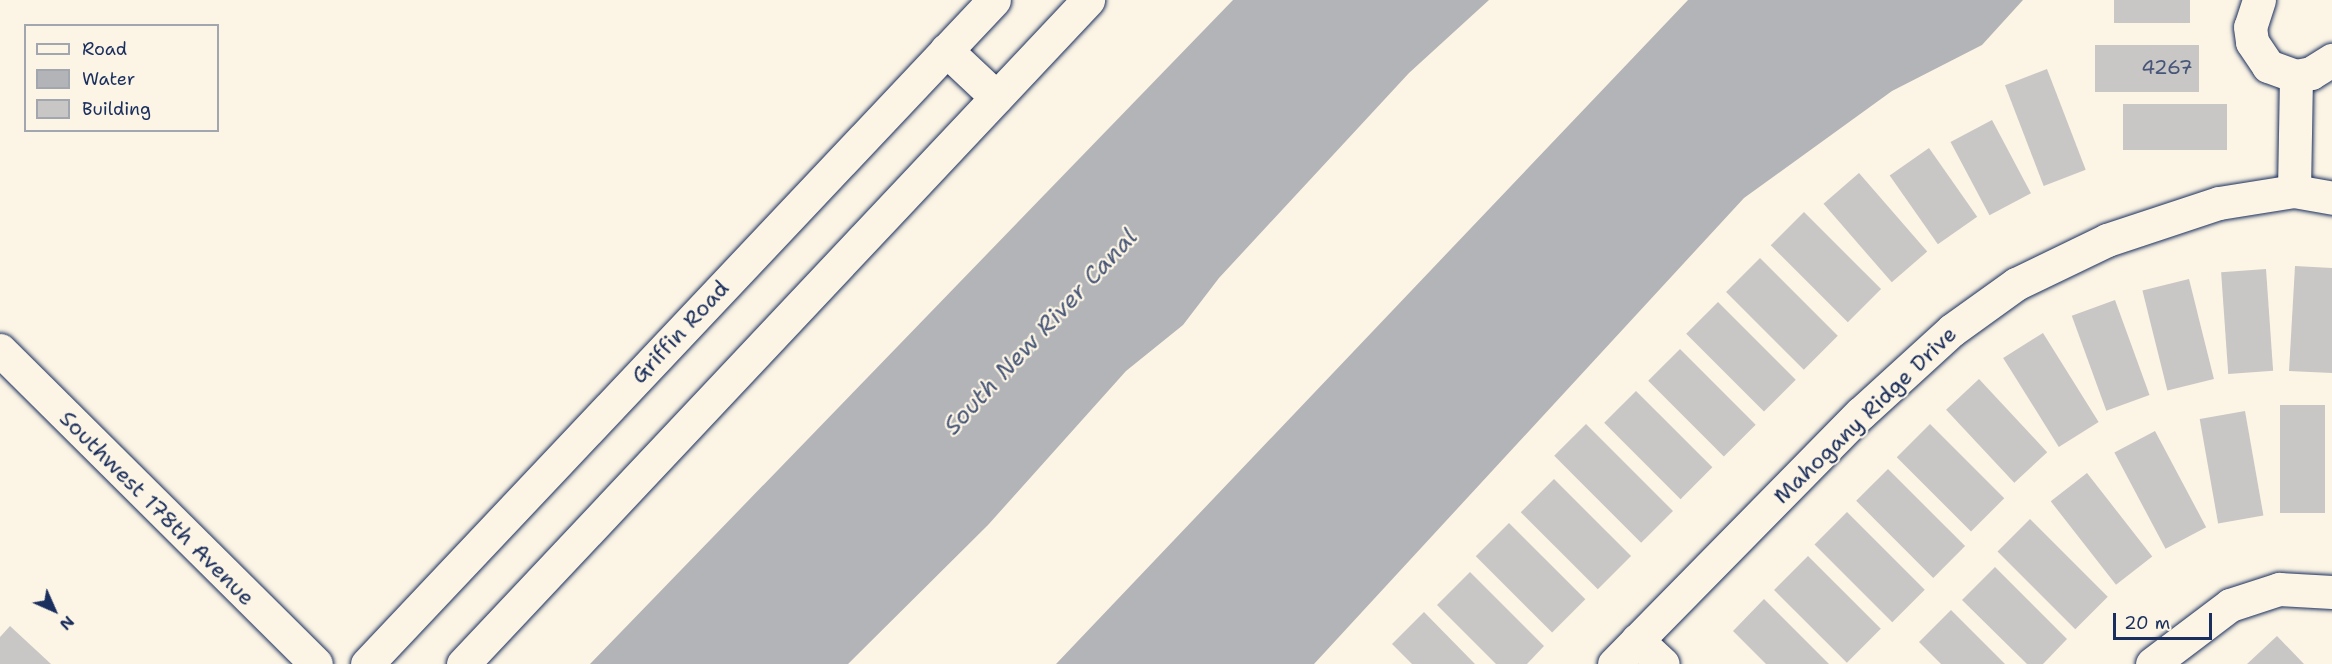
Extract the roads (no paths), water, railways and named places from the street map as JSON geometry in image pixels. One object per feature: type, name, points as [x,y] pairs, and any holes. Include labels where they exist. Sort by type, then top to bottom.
[{"type":"main road","name":"Griffin Road","points":[[367,664],[994,0]]},
{"type":"main road","points":[[463,664],[1088,0]]},
{"type":"main road","points":[[2259,0],[2250,27],[2258,55],[2268,66],[2296,76],[2311,73],[2332,60]]},
{"type":"main road","points":[[946,51],[996,97]]},
{"type":"main road","points":[[2294,191],[2296,76]]},
{"type":"main road","name":"Mahogany Ridge Drive","points":[[1614,664],[1870,405],[1952,330],[2016,284],[2107,240],[2219,203],[2294,191],[2332,198]]},
{"type":"main road","name":"Southwest 178th Avenue","points":[[5,368],[316,664]]},
{"type":"main road","points":[[2152,664],[2230,605],[2279,589],[2332,592]]},
{"type":"main road","points":[[1637,640],[1664,664]]},
{"type":"water","name":"South New River Canal","points":[[1233,0],[1489,0],[1409,73],[1219,278],[1183,325],[1126,371],[988,525],[848,664],[590,664]]},
{"type":"water","points":[[1688,0],[2023,0],[1982,45],[1892,91],[1744,198],[1314,664],[1056,664]]}]
